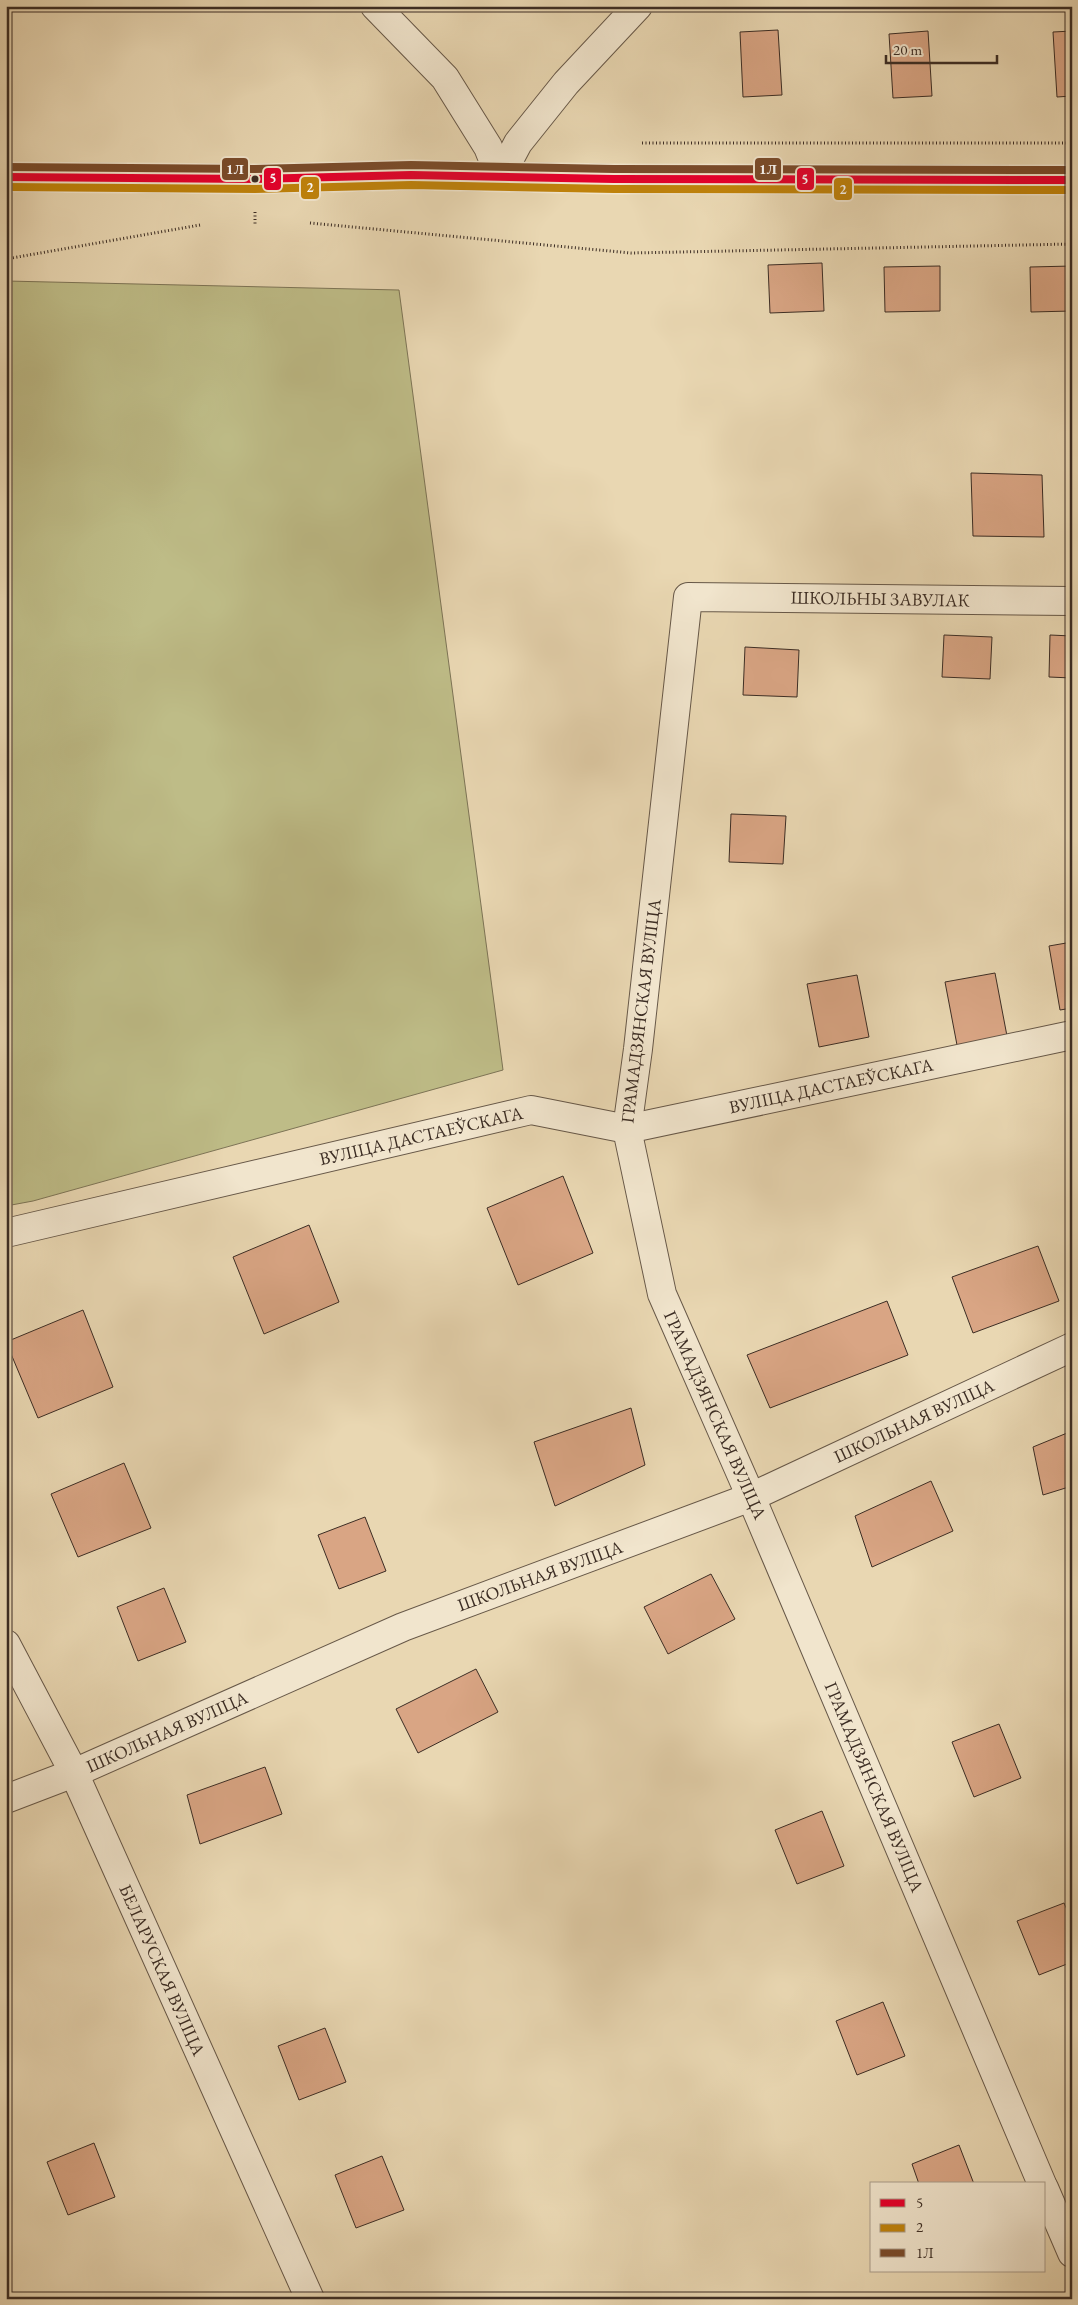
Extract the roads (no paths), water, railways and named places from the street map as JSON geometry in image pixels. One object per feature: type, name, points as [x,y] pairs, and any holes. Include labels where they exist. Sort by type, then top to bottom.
[{"type":"street","points":[[376,6],[445,78],[488,147],[500,177]]},
{"type":"street","points":[[500,177],[518,143],[560,90],[638,6]]},
{"type":"street","points":[[6,177],[255,179],[411,175],[1072,180]]},
{"type":"street","name":"ШКОЛЬНЫ ЗАВУЛАК","points":[[688,597],[1072,601]]},
{"type":"street","name":"ГРАМАДЗЯНСКАЯ ВУЛІЦА","points":[[688,597],[638,1049],[627,1129],[662,1294],[751,1498],[1041,2182]]},
{"type":"street","name":"ВУЛІЦА ДАСТАЕЎСКАГА","points":[[6,1233],[531,1110],[627,1129],[1072,1035]]},
{"type":"street","name":"ШКОЛЬНАЯ ВУЛІЦА","points":[[6,1799],[74,1773],[403,1627],[751,1498],[1072,1347]]},
{"type":"street","name":"БЕЛАРУСКАЯ ВУЛІЦА","points":[[6,1644],[74,1773],[310,2299]]},
{"type":"street","points":[[1046,2193],[1072,2253]]}]
